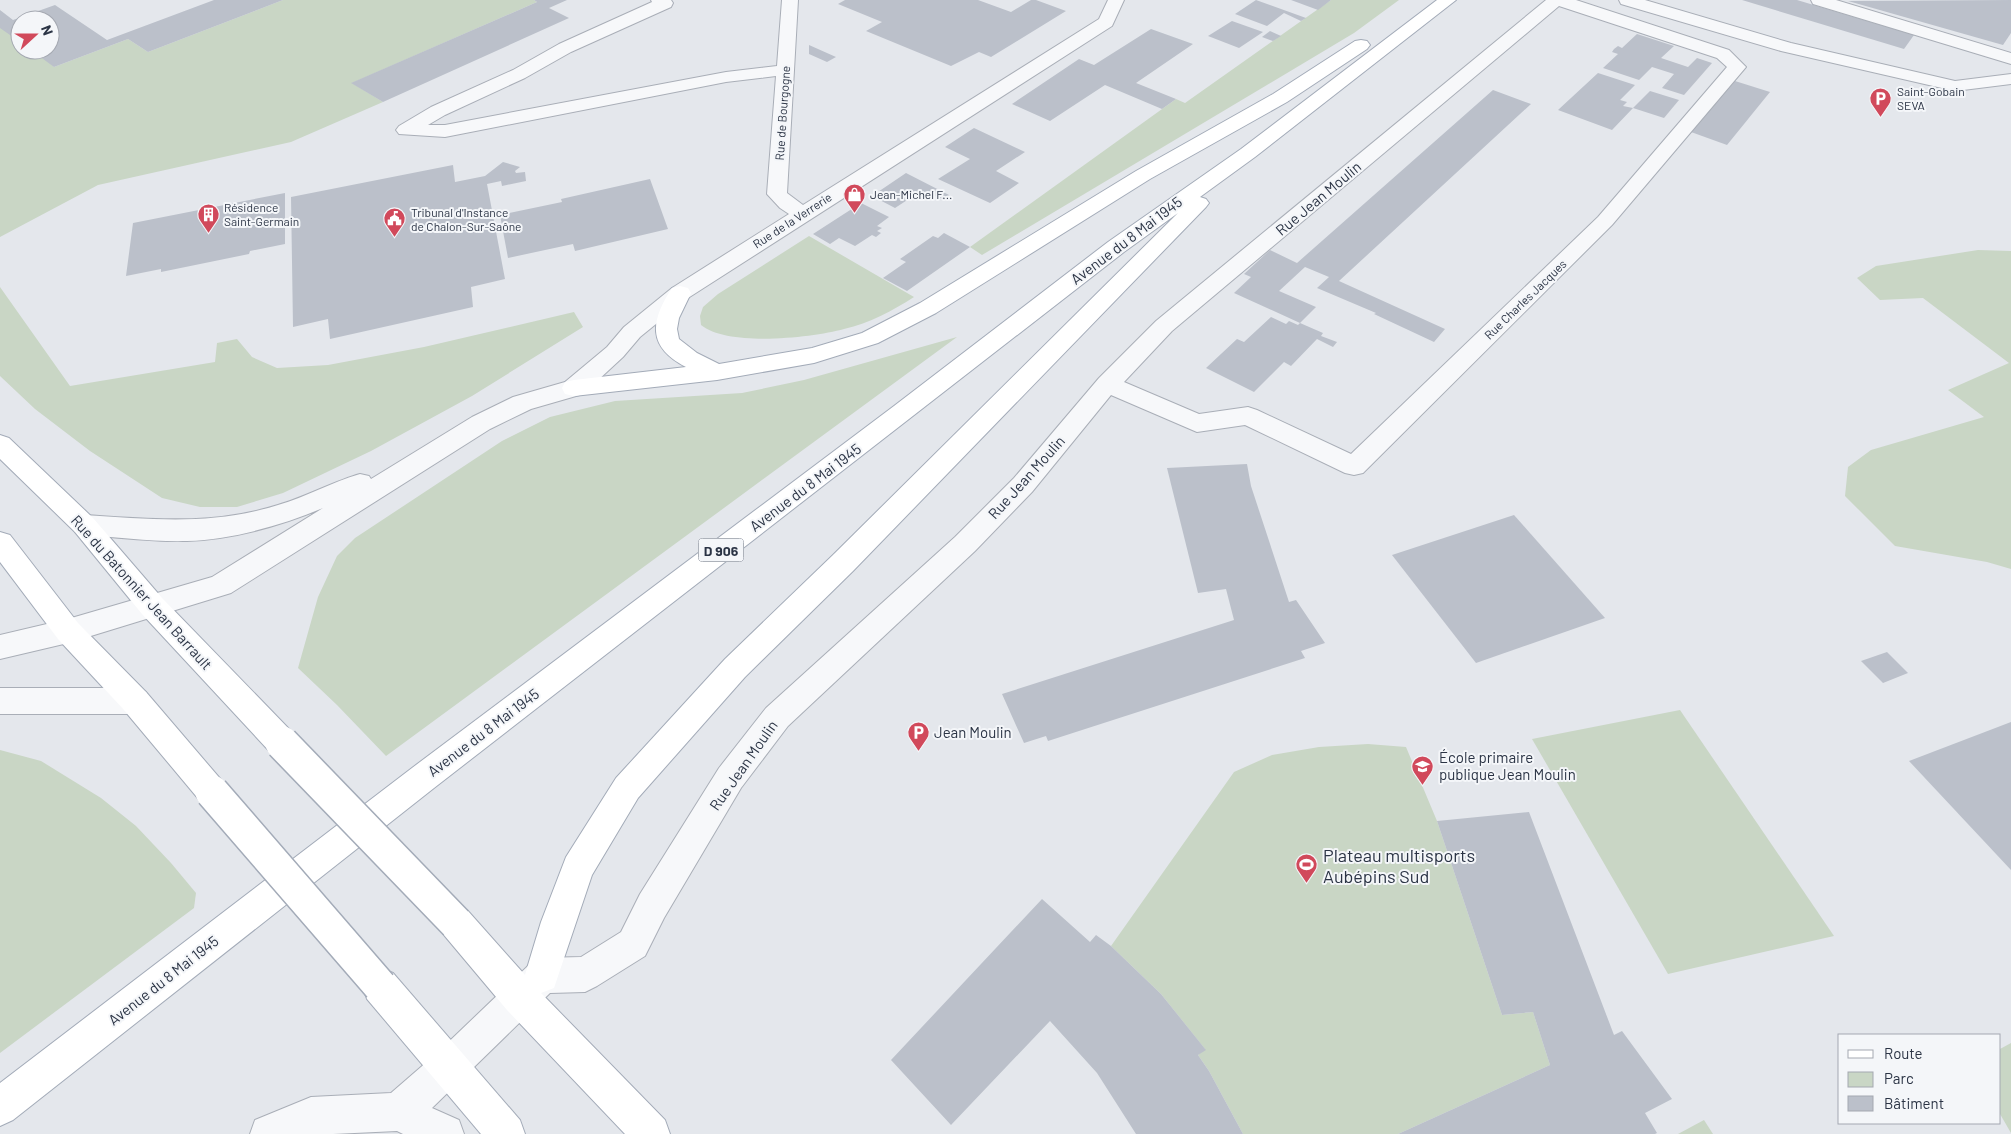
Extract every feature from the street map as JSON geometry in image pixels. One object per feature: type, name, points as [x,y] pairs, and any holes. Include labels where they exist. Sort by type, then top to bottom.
[{"type":"main road","name":"Avenue du 8 Mai 1945","points":[[0,1107],[423,778],[1116,247],[1248,153],[1438,7]]},
{"type":"main road","points":[[574,388],[717,372],[814,355],[870,338],[928,308],[1143,175],[1280,98],[1365,43],[1438,7]]},
{"type":"main road","points":[[531,986],[578,868],[627,788],[735,668],[843,563],[1248,153]]},
{"type":"main road","points":[[680,293],[668,319],[666,334],[671,346],[683,356],[717,372]]},
{"type":"main road","name":"Rue du Batonnier Jean Barrault","points":[[0,444],[84,526],[152,606],[456,923],[531,986],[651,1134]]},
{"type":"main road","points":[[0,542],[68,631],[135,701],[506,1134]]},
{"type":"street","points":[[659,0],[665,3],[565,48],[519,74],[438,111],[406,130],[444,131],[726,77],[785,70]]},
{"type":"street","name":"Rue de Bourgogne","points":[[790,0],[777,194],[787,204],[802,214]]},
{"type":"street","name":"Rue de la Verrerie","points":[[574,388],[615,352],[632,332],[680,293],[1106,22],[1116,0]]},
{"type":"street","name":"Rue Charles Jacques","points":[[1108,384],[1197,423],[1248,416],[1354,466],[1605,221],[1737,67],[1723,54],[1558,0]]},
{"type":"street","name":"Rue Jean Moulin","points":[[531,986],[585,974],[632,944],[652,906],[730,778],[777,717],[972,537],[1023,485],[1092,401],[1164,326],[1558,0]]},
{"type":"street","points":[[1626,0],[1787,47],[1955,86],[2011,79]]},
{"type":"street","points":[[1819,0],[2011,59]]},
{"type":"street","points":[[0,646],[68,631],[221,585],[481,423],[522,403],[574,388]]},
{"type":"street","points":[[84,526],[186,531],[228,527],[283,514],[424,458]]},
{"type":"street","points":[[0,701],[135,701]]},
{"type":"street","points":[[399,1112],[531,986]]},
{"type":"street","points":[[269,1134],[310,1116],[399,1112],[446,1134]]},
{"type":"green space","points":[[283,0],[534,0],[537,2],[352,83],[383,102],[291,142],[98,185],[0,237],[0,21],[10,20],[10,60],[48,60],[54,67],[128,39],[148,52]]},
{"type":"green space","points":[[1331,0],[1399,0],[1354,33],[982,255],[970,247],[1176,99],[1185,103]]},
{"type":"green space","points":[[809,236],[914,297],[872,320],[844,329],[812,335],[770,339],[749,338],[714,332],[701,325],[700,316],[703,307],[718,294]]},
{"type":"green space","points":[[1978,250],[2011,251],[2011,569],[1987,562],[1895,546],[1845,496],[1848,467],[1871,450],[1984,417],[1948,390],[2009,363],[1923,298],[1880,300],[1857,278],[1876,266]]},
{"type":"green space","points":[[0,287],[70,386],[215,362],[217,343],[237,339],[252,357],[277,368],[328,365],[424,347],[574,312],[583,327],[472,396],[371,451],[283,493],[237,507],[200,507],[162,498],[90,451],[35,409],[0,376]]},
{"type":"green space","points":[[957,337],[386,756],[298,668],[318,597],[337,556],[355,538],[502,441],[550,417],[615,401],[742,393],[804,380]]},
{"type":"green space","points":[[1680,710],[1834,936],[1668,974],[1532,739]]},
{"type":"green space","name":"Plateau multisports Aubépins Sud","points":[[1368,744],[1406,747],[1437,821],[1502,1015],[1533,1012],[1550,1065],[1398,1134],[1243,1134],[1209,1071],[1198,1055],[1205,1049],[1161,994],[1111,946],[1234,772],[1272,755],[1319,747]]},
{"type":"green space","points":[[0,750],[41,761],[101,798],[136,826],[196,893],[194,908],[0,1053]]},
{"type":"green space","points":[[2011,1043],[2011,1133],[2001,1116],[2001,1048]]},
{"type":"green space","points":[[1704,1120],[1713,1134],[1678,1134]]},
{"type":"building","points":[[214,0],[283,0],[148,52],[128,39],[54,67],[45,60],[60,60],[60,10],[41,10],[55,5],[107,40]]},
{"type":"building","points":[[534,0],[567,0],[549,8],[569,18],[383,102],[351,83],[537,2]]},
{"type":"building","points":[[845,0],[978,0],[1011,12],[1031,0],[1036,0],[1066,11],[991,57],[979,52],[951,66],[866,31],[882,22],[838,4]]},
{"type":"building","points":[[1256,0],[1306,18],[1301,21],[1284,13],[1267,26],[1235,14]]},
{"type":"building","points":[[1291,0],[1331,0],[1318,10]]},
{"type":"building","points":[[1742,0],[1797,0],[1914,35],[1904,49]]},
{"type":"building","points":[[2011,0],[2011,33],[2003,45],[1848,1]]},
{"type":"building","points":[[0,10],[10,18],[10,35],[0,28]]},
{"type":"building","points":[[1232,21],[1263,32],[1239,48],[1208,36]]},
{"type":"building","points":[[1151,29],[1193,44],[1136,83],[1176,99],[1162,109],[1105,85],[1050,121],[1012,104],[1079,59],[1094,65]]},
{"type":"building","points":[[1270,31],[1281,36],[1273,41],[1262,37]]},
{"type":"building","points":[[1637,34],[1674,46],[1661,58],[1688,67],[1697,58],[1712,63],[1684,95],[1662,88],[1674,74],[1652,67],[1639,80],[1603,68],[1618,54],[1612,52],[1614,49],[1618,46],[1622,48]]},
{"type":"building","points":[[809,45],[836,57],[827,62],[809,54]]},
{"type":"building","points":[[1598,73],[1635,85],[1620,100],[1627,102],[1623,106],[1633,108],[1612,130],[1558,110]]},
{"type":"building","points":[[1735,81],[1770,92],[1727,145],[1691,132]]},
{"type":"building","points":[[1493,90],[1531,104],[1339,281],[1445,329],[1434,342],[1374,314],[1376,313],[1317,288],[1329,277],[1305,267],[1279,291],[1316,307],[1300,323],[1234,293],[1251,277],[1244,274],[1270,250],[1297,263]]},
{"type":"building","points":[[1650,91],[1679,100],[1664,118],[1633,108]]},
{"type":"building","points":[[974,128],[1025,152],[996,171],[1019,183],[990,203],[938,179],[970,159],[945,147]]},
{"type":"building","name":"Tribunal d'Instance de Chalon-Sur-Saône","points":[[503,162],[520,167],[515,171],[516,173],[525,172],[526,181],[502,186],[501,181],[487,184],[505,279],[471,287],[473,307],[330,339],[328,319],[293,327],[291,197],[453,165],[455,182],[485,176]]},
{"type":"building","points":[[906,173],[949,195],[942,199],[936,196],[931,199],[918,193],[895,208],[872,196]]},
{"type":"building","points":[[650,179],[668,229],[575,251],[573,244],[508,258],[500,215],[562,202],[561,199]]},
{"type":"building","name":"Résidence Saint-Germain","points":[[285,193],[285,244],[250,251],[249,254],[161,272],[161,269],[126,276],[133,223]]},
{"type":"building","points":[[861,203],[889,217],[877,226],[882,228],[877,231],[881,233],[876,237],[872,235],[855,246],[839,238],[830,244],[813,234]]},
{"type":"building","points":[[944,233],[970,247],[907,291],[883,278],[906,262],[900,259],[933,236],[938,238]]},
{"type":"building","points":[[1271,317],[1286,324],[1289,321],[1298,325],[1300,323],[1323,333],[1321,336],[1337,342],[1333,347],[1317,339],[1291,366],[1284,362],[1254,392],[1206,368],[1237,339],[1244,342]]},
{"type":"building","points":[[1247,464],[1251,486],[1289,602],[1296,600],[1325,643],[1301,651],[1305,658],[1048,741],[1046,736],[1024,743],[1002,694],[1234,620],[1226,589],[1198,593],[1167,468]]},
{"type":"building","points":[[1514,515],[1605,618],[1476,663],[1392,555]]},
{"type":"building","points":[[1887,652],[1908,673],[1883,683],[1861,661]]},
{"type":"building","points":[[2011,722],[2011,870],[1909,761]]},
{"type":"building","points":[[1529,812],[1614,1035],[1622,1031],[1672,1099],[1645,1113],[1657,1133],[1655,1134],[1398,1134],[1550,1065],[1533,1012],[1502,1015],[1437,821]]},
{"type":"building","points":[[1042,899],[1090,942],[1096,935],[1111,946],[1161,994],[1206,1050],[1198,1055],[1209,1071],[1243,1134],[1136,1134],[1097,1073],[1050,1021],[951,1125],[891,1060]]},
{"type":"place","name":"Saint-Gobain SEVA","points":[[1881,117]]},
{"type":"place","name":"Jean-Michel F...","points":[[854,213]]},
{"type":"place","name":"Résidence Saint-Germain","points":[[208,233]]},
{"type":"place","name":"Tribunal d'Instance de Chalon-Sur-Saône","points":[[395,238]]},
{"type":"place","name":"Jean Moulin","points":[[918,751]]},
{"type":"place","name":"École primaire publique Jean Moulin","points":[[1423,785]]},
{"type":"place","name":"Plateau multisports Aubépins Sud","points":[[1307,884]]}]
